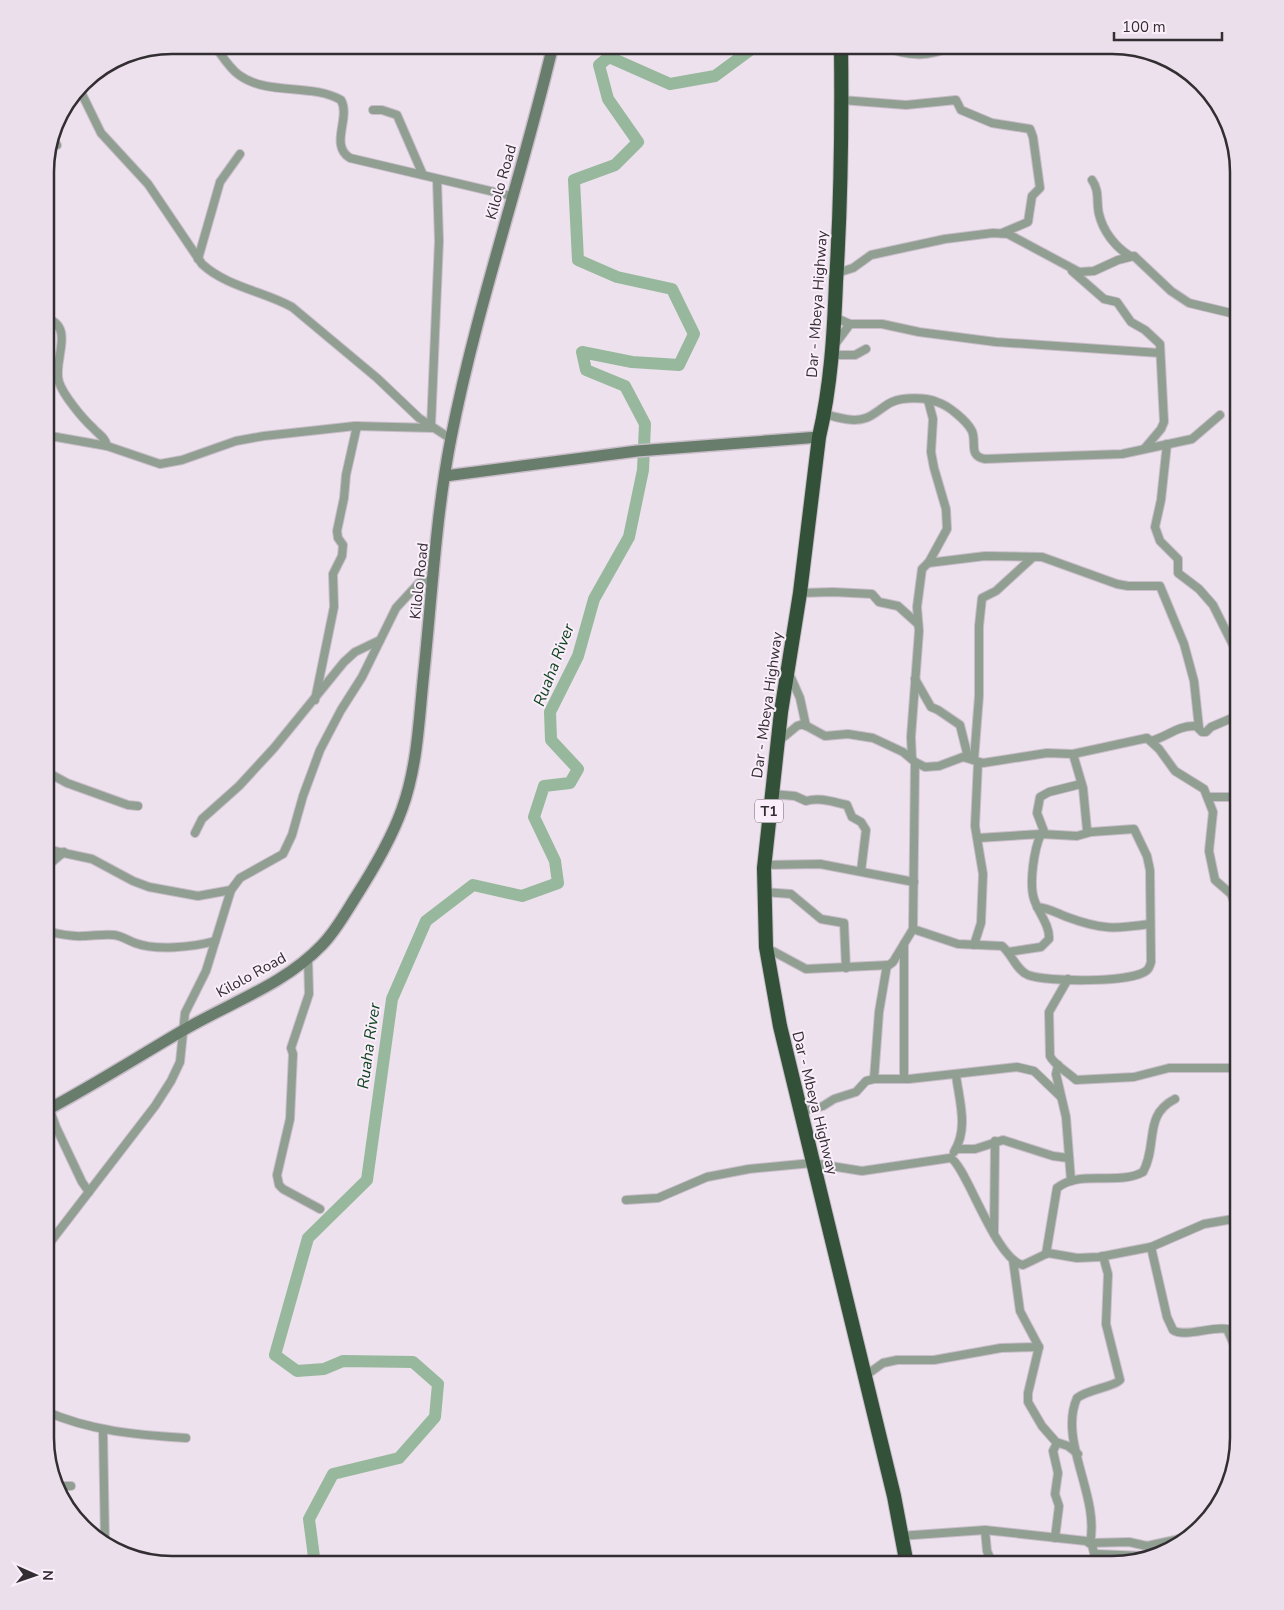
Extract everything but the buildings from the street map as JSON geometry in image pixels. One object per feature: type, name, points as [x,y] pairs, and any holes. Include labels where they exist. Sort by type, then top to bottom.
[{"type":"highway","name":"Dar - Mbeya Highway","points":[[841,54],[842,100],[834,317],[824,414],[819,437],[800,593],[771,794],[764,864],[766,948],[773,994],[812,1163],[894,1496],[905,1556]]},
{"type":"main road","name":"Kilolo Road","points":[[54,1106],[183,1030],[290,973],[308,958],[328,937],[368,878],[402,808],[418,736],[445,476],[451,439],[512,196],[536,115],[551,54]]},
{"type":"main road","points":[[445,476],[637,451],[819,437]]},
{"type":"street","points":[[221,54],[238,75],[265,86],[308,92],[341,100],[344,106],[344,119],[340,146],[344,154],[350,158],[512,196]]},
{"type":"street","points":[[906,54],[937,54]]},
{"type":"street","points":[[82,95],[101,132],[148,184],[198,259],[211,273],[277,299],[292,307],[433,427],[451,439]]},
{"type":"street","points":[[837,273],[853,268],[871,255],[945,239],[1002,233],[1028,222],[1032,196],[1040,188],[1033,136],[1030,129],[992,123],[960,110],[956,100],[906,105],[842,100]]},
{"type":"street","points":[[373,110],[382,110],[397,115],[423,175]]},
{"type":"street","points":[[198,259],[220,182],[240,154]]},
{"type":"street","points":[[433,427],[439,241],[437,178]]},
{"type":"street","points":[[1092,180],[1097,188],[1101,219],[1113,242],[1130,256],[1137,258],[1171,291],[1189,303],[1230,313]]},
{"type":"street","points":[[1002,233],[1017,238],[1066,266],[1085,273],[1130,256]]},
{"type":"street","points":[[1066,266],[1104,299],[1120,304],[1131,322],[1157,339],[1160,352],[1164,422],[1161,429],[1145,448]]},
{"type":"street","points":[[834,317],[850,324],[882,324],[919,332],[996,342],[1160,352]]},
{"type":"street","points":[[54,321],[61,331],[57,375],[62,389],[92,428],[104,438],[107,446]]},
{"type":"street","points":[[850,324],[831,351],[855,355],[866,349]]},
{"type":"street","points":[[824,414],[846,419],[862,419],[893,401],[928,400],[943,404],[966,423],[971,431],[974,452],[978,457],[1115,454],[1197,437],[1220,415]]},
{"type":"street","points":[[766,948],[802,968],[846,968],[887,965],[894,962],[913,929],[917,606],[922,569],[928,563],[947,528],[946,509],[934,468],[932,452],[933,418],[928,400]]},
{"type":"street","points":[[54,437],[107,446],[160,464],[182,460],[236,441],[357,426],[433,427]]},
{"type":"street","points":[[315,700],[334,607],[332,574],[343,552],[343,544],[338,538],[337,531],[344,498],[346,475],[357,426]]},
{"type":"street","points":[[1168,444],[1161,500],[1156,521],[1157,535],[1178,559],[1178,573],[1199,589],[1213,605],[1230,639]]},
{"type":"street","points":[[928,563],[985,556],[1014,555],[1032,558],[1042,557],[1061,566],[1128,586],[1160,586],[1184,644],[1194,681],[1199,728]]},
{"type":"street","points":[[974,945],[981,923],[983,874],[975,814],[973,760],[979,696],[979,626],[982,598],[996,591],[1032,558]]},
{"type":"street","points":[[54,1235],[155,1106],[171,1081],[180,1062],[185,1013],[202,983],[231,890],[240,878],[283,854],[292,835],[303,796],[320,750],[341,710],[362,677],[396,608],[410,590],[425,579],[434,578]]},
{"type":"street","points":[[800,593],[872,594],[879,602],[898,606],[918,624]]},
{"type":"street","points":[[195,833],[202,819],[239,786],[315,700],[331,677],[354,652],[380,640]]},
{"type":"street","points":[[788,669],[800,698],[806,726]]},
{"type":"street","points":[[915,678],[931,707],[960,725],[973,760]]},
{"type":"street","points":[[1151,741],[1165,738],[1182,726],[1196,726],[1202,732],[1206,732],[1211,727],[1230,719]]},
{"type":"street","points":[[779,741],[796,726],[806,726],[825,736],[848,734],[872,738],[903,752],[925,767],[939,766],[963,757],[973,760],[1047,753],[1073,754],[1119,745],[1139,738],[1147,738],[1175,771],[1201,786],[1208,798],[1214,812],[1209,851],[1215,880],[1230,893]]},
{"type":"street","points":[[1073,754],[1082,784],[1086,828],[1091,832]]},
{"type":"street","points":[[54,776],[67,783],[128,806],[138,806]]},
{"type":"street","points":[[1008,952],[1032,950],[1047,943],[1049,930],[1037,907],[1032,883],[1034,850],[1043,834],[1037,813],[1040,797],[1049,792],[1082,784]]},
{"type":"street","points":[[771,794],[795,796],[806,801],[814,799],[828,800],[846,805],[852,817],[861,822],[866,830],[861,870]]},
{"type":"street","points":[[1208,798],[1230,797]]},
{"type":"street","points":[[913,929],[954,943],[1002,946],[1018,967],[1028,975],[1100,980],[1144,973],[1150,967],[1149,863],[1137,832],[1132,828],[1091,832],[1077,836],[1043,834],[978,838]]},
{"type":"street","points":[[54,850],[92,859],[133,882],[149,887],[198,896],[231,890]]},
{"type":"street","points":[[54,860],[64,852]]},
{"type":"street","points":[[764,864],[820,864],[861,870],[914,882]]},
{"type":"street","points":[[764,892],[791,894],[821,919],[844,923],[846,968]]},
{"type":"street","points":[[1037,907],[1051,909],[1067,917],[1103,928],[1150,924]]},
{"type":"street","points":[[54,933],[72,936],[115,935],[124,937],[136,944],[150,946],[186,947],[215,941]]},
{"type":"street","points":[[904,942],[904,1078]]},
{"type":"street","points":[[308,958],[309,994],[291,1045],[290,1119],[278,1175],[279,1185],[283,1189],[320,1208]]},
{"type":"street","points":[[874,1079],[879,1012],[887,965]]},
{"type":"street","points":[[1068,979],[1049,1015],[1050,1056],[1078,1081],[1134,1077],[1169,1068],[1230,1068]]},
{"type":"street","points":[[1058,1065],[1056,1074],[1066,1118],[1071,1181]]},
{"type":"street","points":[[800,1112],[823,1106],[834,1099],[856,1092],[864,1083],[874,1079],[956,1074],[999,1068],[1024,1068],[1040,1076],[1060,1096]]},
{"type":"street","points":[[950,1158],[956,1149],[963,1113],[956,1074]]},
{"type":"street","points":[[1046,1254],[1059,1186],[1071,1181],[1130,1177],[1143,1172],[1152,1152],[1152,1129],[1159,1110],[1175,1098]]},
{"type":"street","points":[[54,1124],[82,1182],[89,1192]]},
{"type":"street","points":[[956,1149],[975,1149],[1003,1140],[1052,1156],[1068,1158]]},
{"type":"street","points":[[994,1233],[995,1141]]},
{"type":"street","points":[[626,1200],[658,1198],[708,1177],[732,1172],[812,1163],[858,1171],[950,1158],[958,1163],[976,1202],[1013,1260],[1020,1311],[1038,1347],[1028,1393],[1028,1402],[1042,1426],[1057,1443],[1068,1446],[1078,1454]]},
{"type":"street","points":[[1013,1260],[1023,1265],[1046,1254],[1054,1253],[1077,1258],[1103,1256],[1150,1247],[1204,1224],[1230,1220]]},
{"type":"street","points":[[1150,1247],[1167,1316],[1173,1330],[1181,1333],[1208,1329],[1227,1329],[1230,1336]]},
{"type":"street","points":[[1103,1256],[1108,1274],[1106,1324],[1120,1380],[1115,1384],[1097,1388],[1077,1398],[1071,1420],[1089,1508],[1090,1543],[1096,1554],[1125,1555]]},
{"type":"street","points":[[864,1376],[883,1363],[897,1360],[934,1360],[1001,1348],[1038,1347]]},
{"type":"street","points":[[54,1414],[102,1430],[186,1438]]},
{"type":"street","points":[[102,1430],[105,1535]]},
{"type":"street","points":[[1055,1538],[1059,1506],[1055,1494],[1058,1473],[1053,1451],[1057,1443]]},
{"type":"street","points":[[64,1486],[71,1486]]},
{"type":"street","points":[[900,1536],[985,1530],[1090,1543],[1129,1542],[1152,1546],[1167,1543]]},
{"type":"street","points":[[985,1530],[989,1556]]},
{"type":"waterway","name":"Ruaha River","points":[[314,1556],[309,1519],[333,1474],[399,1458],[435,1417],[438,1384],[413,1362],[343,1361],[324,1369],[297,1371],[275,1355],[308,1238],[367,1180],[392,999],[426,921],[473,885],[522,896],[558,883],[555,861],[534,817],[544,786],[570,783],[578,769],[551,740],[550,712],[578,656],[594,599],[629,537],[643,470],[645,424],[625,386],[586,370],[582,352],[632,362],[679,365],[694,334],[672,289],[617,277],[578,260],[574,180],[615,165],[638,142],[608,99],[599,65],[609,57],[670,84],[715,76],[745,54]]}]
